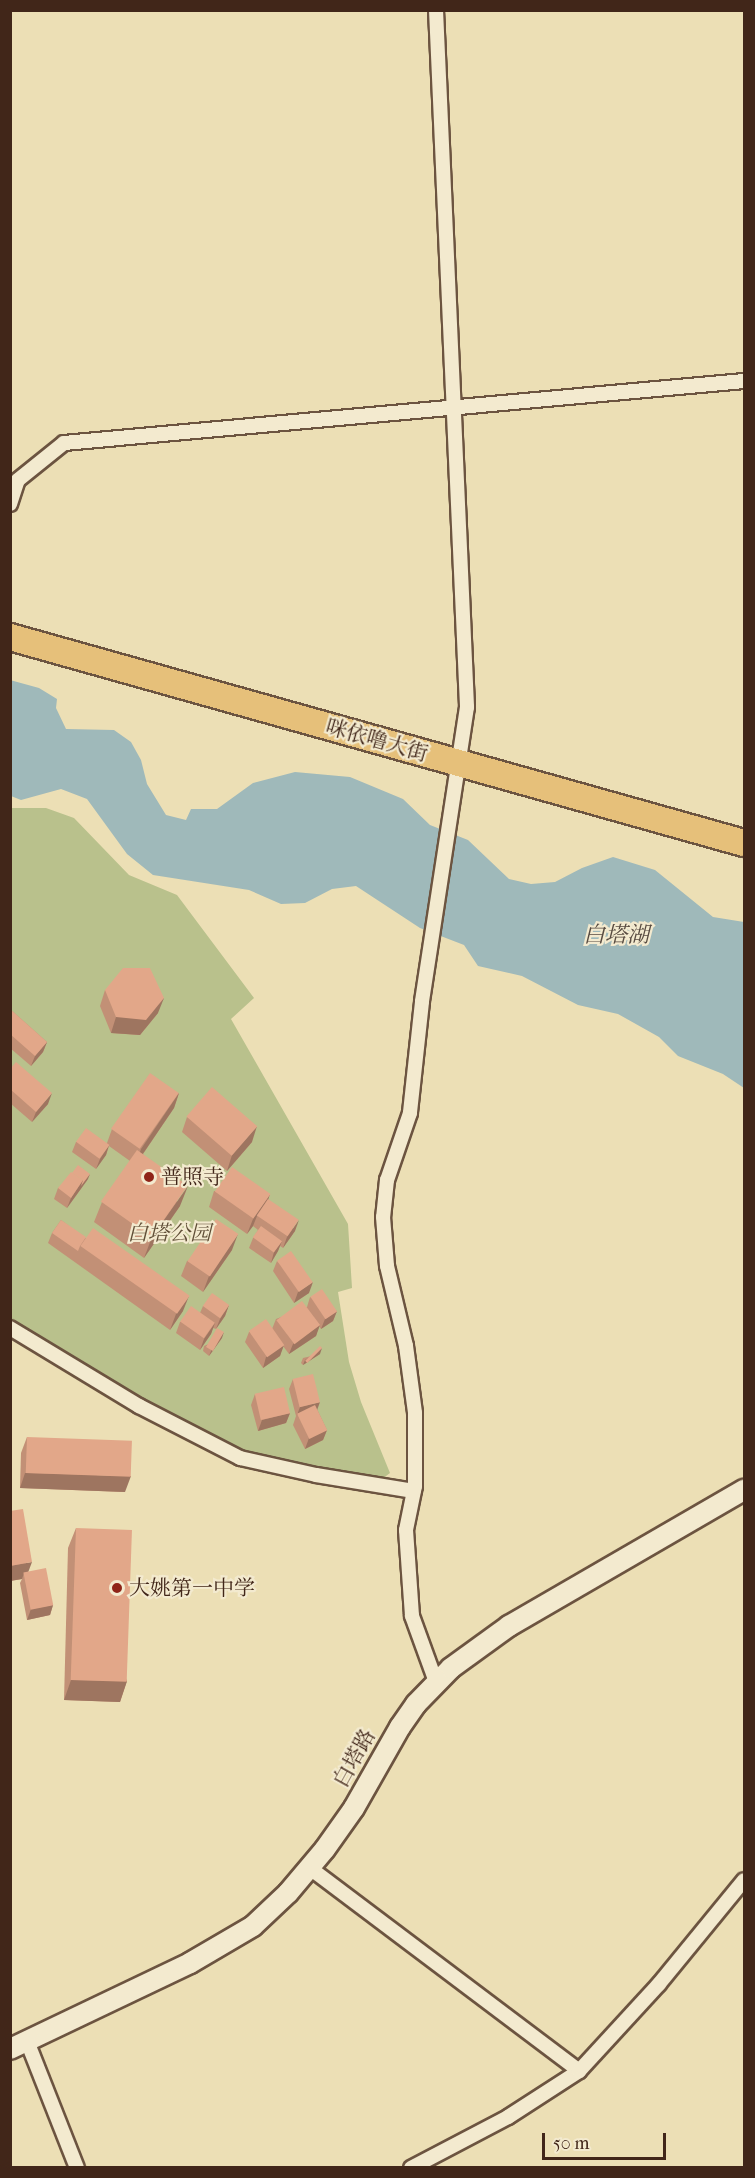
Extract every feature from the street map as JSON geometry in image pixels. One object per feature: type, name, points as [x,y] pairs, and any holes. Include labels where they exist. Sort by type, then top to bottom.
[{"type":"highway","name":"咪依噜大街","points":[[10,637],[744,843]]},
{"type":"street","points":[[435,10],[467,706],[432,941],[410,1113],[387,1180],[383,1217],[387,1266],[406,1346],[416,1413],[414,1491],[406,1539],[412,1616],[436,1682]]},
{"type":"street","points":[[10,504],[18,480],[64,443],[744,381]]},
{"type":"street","points":[[10,1328],[139,1406],[240,1458],[316,1475],[414,1491]]},
{"type":"street","name":"白塔路","points":[[19,2045],[229,1942],[267,1915],[310,1868],[354,1808],[400,1727],[436,1682],[466,1655],[509,1626],[744,1490]]},
{"type":"street","points":[[310,1868],[579,2071]]},
{"type":"street","points":[[411,2168],[508,2117],[579,2071],[652,1991],[744,1880]]},
{"type":"street","points":[[19,2045],[77,2168]]},
{"type":"green space","name":"白塔公园","points":[[10,808],[46,808],[74,818],[129,875],[177,895],[254,998],[231,1019],[348,1224],[352,1288],[338,1292],[349,1362],[361,1402],[390,1473],[378,1482],[254,1458],[139,1400],[11,1321]]},
{"type":"water","name":"白塔湖","points":[[10,680],[39,688],[57,699],[56,708],[66,729],[114,730],[131,742],[141,760],[147,784],[166,815],[186,820],[191,809],[217,809],[253,783],[295,772],[350,777],[403,799],[430,825],[468,840],[509,879],[531,884],[555,882],[582,868],[613,857],[655,870],[713,917],[744,922],[744,1088],[723,1074],[678,1056],[659,1037],[618,1014],[578,1005],[522,976],[478,966],[464,945],[420,928],[356,886],[332,889],[305,903],[281,904],[249,890],[153,875],[127,854],[87,799],[61,789],[21,800],[11,796]]},
{"type":"building","points":[[123,968],[150,968],[164,998],[146,1020],[116,1017],[105,990]]},
{"type":"building","points":[[10,1009],[47,1042],[35,1056],[10,1034]]},
{"type":"building","points":[[16,1062],[52,1093],[36,1112],[10,1089],[10,1069]]},
{"type":"building","points":[[150,1073],[179,1093],[140,1149],[111,1129]]},
{"type":"building","points":[[212,1087],[257,1126],[232,1156],[186,1116]]},
{"type":"building","points":[[86,1128],[109,1145],[99,1159],[76,1142]]},
{"type":"building","points":[[137,1150],[188,1186],[152,1237],[101,1202]]},
{"type":"building","points":[[78,1165],[90,1174],[81,1186],[83,1180],[72,1173]]},
{"type":"building","points":[[232,1167],[271,1194],[253,1219],[215,1192]]},
{"type":"building","points":[[71,1172],[83,1180],[71,1198],[58,1188]]},
{"type":"building","points":[[268,1199],[299,1220],[287,1236],[257,1216]]},
{"type":"building","points":[[216,1219],[238,1234],[210,1276],[187,1261]]},
{"type":"building","points":[[61,1220],[86,1237],[78,1251],[52,1233]]},
{"type":"building","points":[[261,1226],[282,1241],[274,1253],[253,1237]]},
{"type":"building","points":[[93,1228],[190,1296],[177,1314],[80,1246]]},
{"type":"building","points":[[291,1251],[313,1282],[299,1292],[277,1261]]},
{"type":"building","points":[[322,1289],[337,1311],[325,1319],[310,1297]]},
{"type":"building","points":[[212,1293],[229,1305],[220,1318],[203,1306]]},
{"type":"building","points":[[302,1301],[320,1325],[294,1344],[276,1320]]},
{"type":"building","points":[[191,1306],[215,1323],[204,1338],[180,1322]]},
{"type":"building","points":[[266,1319],[284,1345],[267,1357],[249,1331]]},
{"type":"building","points":[[217,1328],[224,1332],[213,1351],[206,1347]]},
{"type":"building","points":[[320,1346],[322,1348],[307,1363],[305,1361]]},
{"type":"building","points":[[313,1374],[320,1402],[300,1407],[293,1379]]},
{"type":"building","points":[[284,1387],[290,1413],[261,1420],[255,1394]]},
{"type":"building","points":[[315,1405],[327,1430],[309,1439],[297,1414]]},
{"type":"building","points":[[27,1437],[132,1441],[131,1477],[26,1473]]},
{"type":"building","points":[[23,1509],[32,1562],[10,1566],[10,1511]]},
{"type":"building","points":[[76,1528],[132,1530],[127,1682],[71,1680]]},
{"type":"building","points":[[46,1568],[53,1605],[31,1610],[23,1572]]},
{"type":"place","name":"普照寺","points":[[149,1177]]},
{"type":"place","name":"大姚第一中学","points":[[117,1588]]}]
